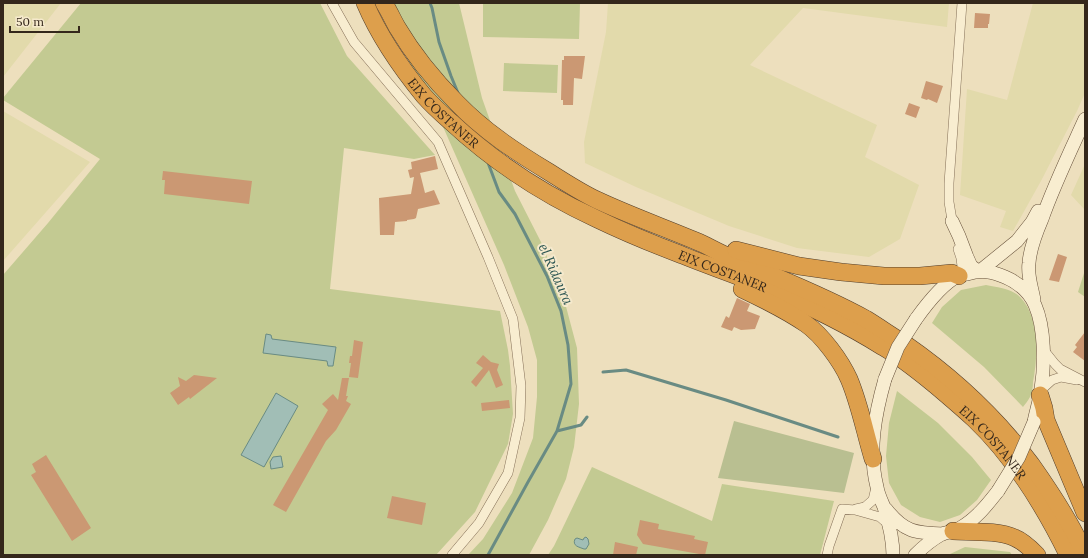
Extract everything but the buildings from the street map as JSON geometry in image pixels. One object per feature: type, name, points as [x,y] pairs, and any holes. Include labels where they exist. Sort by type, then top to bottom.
[{"type":"highway","name":"EIX COSTANER","points":[[365,3],[382,36],[406,73],[426,98],[469,139],[515,173],[534,185],[596,218],[682,255],[754,282],[841,322],[885,348],[916,369],[975,420],[1006,454],[1031,488],[1068,555]]},
{"type":"highway","name":"EIX COSTANER","points":[[384,3],[397,27],[420,59],[458,105],[502,142],[527,159],[597,200],[705,245],[820,296],[867,320],[924,358],[952,379],[1002,428],[1017,445],[1044,483],[1076,536],[1085,555]]},
{"type":"highway","points":[[705,245],[738,251],[799,266],[847,273],[878,276],[952,273],[961,275]]},
{"type":"highway","points":[[682,255],[721,279],[792,315],[807,325],[820,337],[838,358],[849,379],[873,459]]},
{"type":"highway","points":[[1040,393],[1046,420],[1085,513]]},
{"type":"highway","points":[[948,532],[985,532],[1002,534],[1015,538],[1037,555]]},
{"type":"street","points":[[332,3],[354,42],[438,142],[488,256],[512,319],[521,386],[520,418],[508,473],[479,523],[452,555]]},
{"type":"street","points":[[961,275],[962,265],[954,237],[949,202],[949,183],[962,3]]},
{"type":"street","points":[[915,555],[931,541],[948,532],[960,528],[973,519],[985,507],[998,491],[1019,457],[1034,422],[1040,393],[1043,337],[1030,281],[1029,262],[1037,232],[1057,179],[1085,119]]},
{"type":"street","points":[[979,271],[1017,241],[1032,222],[1057,179]]},
{"type":"street","points":[[952,221],[971,266],[979,271]]},
{"type":"street","points":[[893,555],[893,546],[888,524],[876,486],[873,459],[874,421],[878,401],[898,347],[927,304],[936,294],[961,275],[979,271],[1000,275],[1017,283],[1028,292],[1035,305]]},
{"type":"street","points":[[1043,349],[1060,369],[1083,381]]},
{"type":"street","points":[[1040,393],[1052,380],[1061,377],[1083,381]]},
{"type":"street","points":[[855,510],[865,507],[873,500],[876,486]]},
{"type":"street","points":[[883,506],[902,526],[911,530],[923,534],[948,532]]},
{"type":"street","points":[[827,555],[842,509],[855,510],[880,517],[888,524]]},
{"type":"shaded area","points":[[3,3],[61,3],[3,77]]},
{"type":"shaded area","points":[[608,3],[949,3],[947,27],[803,8],[750,65],[877,125],[865,157],[919,185],[900,239],[869,257],[797,248],[729,226],[636,187],[585,163],[584,142],[606,32]]},
{"type":"shaded area","points":[[1033,3],[1085,3],[1085,93],[1041,181],[1013,231],[1000,227],[1006,211],[960,195],[967,89],[1007,100]]},
{"type":"shaded area","points":[[3,111],[90,162],[3,261]]},
{"type":"shaded area","points":[[1085,164],[1085,210],[1071,195]]},
{"type":"green space","points":[[81,3],[320,3],[347,56],[435,155],[414,159],[344,148],[330,289],[500,311],[508,350],[513,414],[508,444],[475,512],[436,555],[3,555],[3,275],[100,159],[3,100],[3,98]]},
{"type":"green space","points":[[388,3],[459,3],[482,98],[515,191],[541,242],[564,299],[577,348],[579,404],[574,447],[566,479],[548,520],[529,555],[468,555],[483,539],[512,493],[533,438],[537,397],[537,360],[528,327],[504,265],[444,129],[403,50]]},
{"type":"green space","points":[[483,3],[580,3],[579,39],[483,37]]},
{"type":"green space","points":[[504,63],[558,65],[557,93],[503,91]]},
{"type":"green space","points":[[1085,270],[1085,297],[1078,292]]},
{"type":"green space","points":[[986,285],[1017,294],[1027,305],[1031,315],[1036,337],[1036,361],[1032,392],[1023,407],[984,367],[932,323],[942,307],[961,290]]},
{"type":"green space","points":[[897,391],[938,423],[972,457],[991,480],[977,500],[960,515],[940,522],[920,517],[901,505],[889,483],[886,456],[889,423]]},
{"type":"green space","points":[[734,421],[854,453],[844,493],[718,478]]},
{"type":"green space","points":[[592,467],[712,521],[722,484],[834,501],[820,555],[548,555],[554,546]]},
{"type":"green space","points":[[965,547],[1010,552],[1012,555],[948,555]]},
{"type":"water","points":[[266,334],[271,335],[272,339],[336,347],[333,366],[328,366],[327,361],[263,353]]},
{"type":"water","points":[[276,393],[298,406],[264,467],[241,455]]},
{"type":"water","points":[[281,456],[283,467],[271,469],[270,462],[273,457]]},
{"type":"water","points":[[586,537],[589,544],[586,549],[575,545],[575,539],[577,538],[583,540]]},
{"type":"waterway","name":"el Ridaura","points":[[430,3],[439,42],[458,93]]},
{"type":"waterway","name":"el Ridaura","points":[[487,160],[499,192],[515,214],[547,276],[561,311],[568,345],[571,384],[557,431],[488,555]]},
{"type":"waterway","points":[[603,372],[626,370],[726,400],[838,437]]},
{"type":"waterway","points":[[557,431],[581,425],[587,417]]}]
